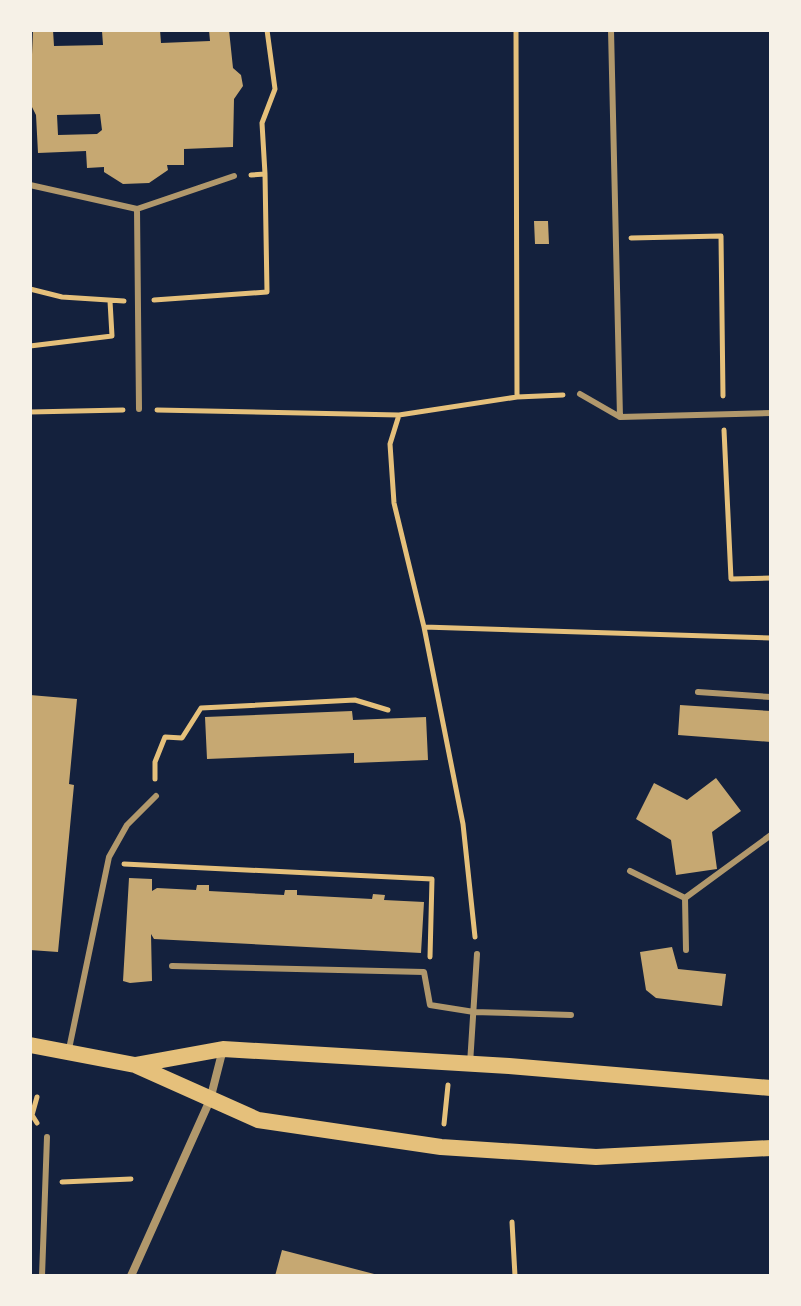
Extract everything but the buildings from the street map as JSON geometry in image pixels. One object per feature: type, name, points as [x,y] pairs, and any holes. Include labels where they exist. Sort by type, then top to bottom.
[{"type":"main road","points":[[30,1045],[135,1065],[258,1120],[441,1147],[596,1157],[771,1148]]},
{"type":"main road","points":[[135,1065],[223,1049],[470,1064],[771,1088]]},
{"type":"street","points":[[131,1276],[210,1100],[223,1049]]},
{"type":"lane","points":[[611,30],[620,417]]},
{"type":"lane","points":[[30,185],[137,209],[238,176]]},
{"type":"lane","points":[[137,209],[139,409]]},
{"type":"lane","points":[[580,394],[620,417],[771,413]]},
{"type":"lane","points":[[698,692],[771,697]]},
{"type":"lane","points":[[68,1053],[107,866],[127,825],[156,796]]},
{"type":"lane","points":[[685,898],[771,835]]},
{"type":"lane","points":[[630,871],[685,898]]},
{"type":"lane","points":[[685,898],[686,950]]},
{"type":"lane","points":[[470,1064],[477,954]]},
{"type":"lane","points":[[172,966],[424,972],[430,1005],[474,1012],[571,1015]]},
{"type":"lane","points":[[42,1276],[47,1137]]},
{"type":"path","points":[[30,289],[62,297],[110,301],[267,292],[262,123],[275,89],[267,30]]},
{"type":"path","points":[[516,30],[517,397]]},
{"type":"path","points":[[238,176],[265,174]]},
{"type":"path","points":[[614,238],[721,236],[723,414],[731,579],[771,578]]},
{"type":"path","points":[[30,346],[112,336],[110,301]]},
{"type":"path","points":[[30,412],[139,409],[399,415],[517,397],[580,394]]},
{"type":"path","points":[[399,415],[390,444],[394,503],[424,627],[463,824],[477,954]]},
{"type":"path","points":[[424,627],[771,638]]},
{"type":"path","points":[[156,796],[155,762],[165,737],[182,738],[201,708],[355,700],[388,710]]},
{"type":"path","points":[[107,866],[432,879],[430,956],[424,972]]},
{"type":"path","points":[[444,1124],[449,1079]]},
{"type":"path","points":[[37,1097],[32,1115],[47,1137]]},
{"type":"path","points":[[45,1183],[131,1179]]},
{"type":"path","points":[[512,1222],[515,1276]]}]
